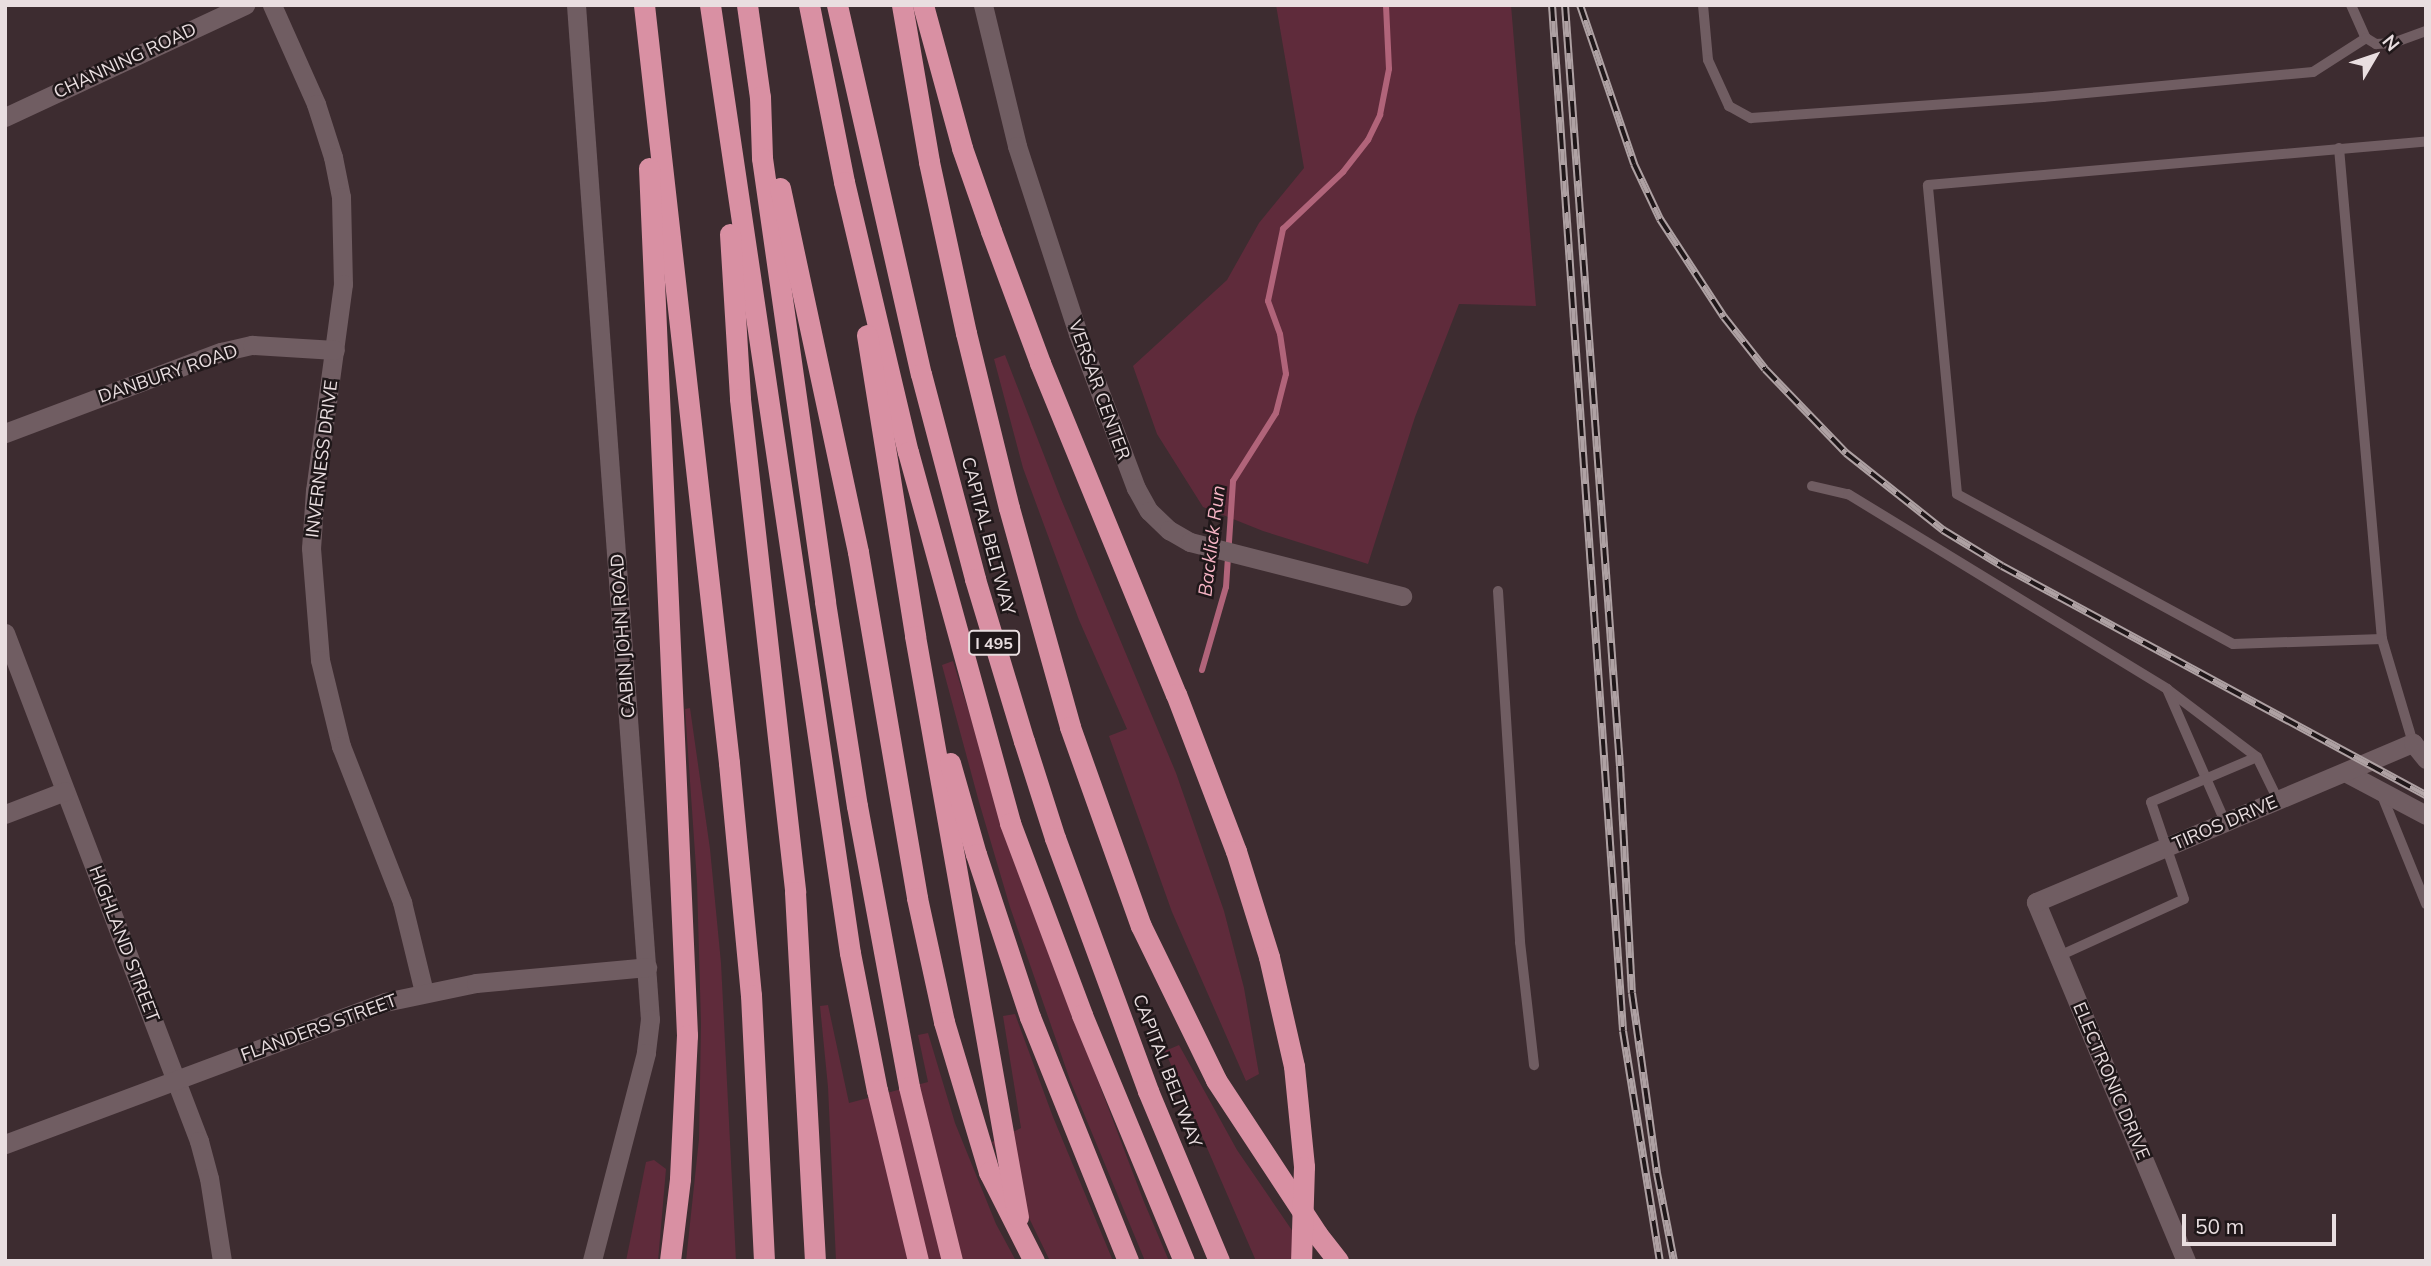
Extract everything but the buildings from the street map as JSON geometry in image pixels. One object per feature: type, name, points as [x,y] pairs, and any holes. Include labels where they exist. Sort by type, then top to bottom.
[{"type":"highway","points":[[643,5],[687,1035],[680,1179],[670,1261]]},
{"type":"highway","points":[[643,5],[729,763],[751,995],[764,1261]]},
{"type":"highway","points":[[710,5],[848,940],[877,1090],[918,1261]]},
{"type":"highway","points":[[747,5],[760,97],[858,552],[917,898],[944,1023],[989,1171],[1034,1261]]},
{"type":"highway","points":[[809,5],[844,182],[908,452],[1010,822],[1082,1015],[1184,1261]]},
{"type":"highway","name":"CAPITAL BELTWAY","points":[[837,5],[921,374],[975,579],[1024,741],[1055,838],[1148,1091],[1219,1261]]},
{"type":"highway","points":[[902,5],[929,162],[966,333],[1009,508],[1070,727],[1142,926],[1216,1080],[1317,1234],[1338,1261]]},
{"type":"highway","points":[[923,5],[962,148],[987,219],[1099,510],[1176,694],[1231,839],[1269,957],[1294,1066],[1304,1167],[1301,1261]]},
{"type":"highway","points":[[722,92],[740,399],[795,892],[815,1261]]},
{"type":"highway","points":[[760,97],[762,158],[825,602],[863,844],[909,1087],[953,1261]]},
{"type":"highway","points":[[844,182],[915,636],[1025,1261]]},
{"type":"highway","points":[[915,636],[976,854],[1030,1017],[1128,1261]]},
{"type":"street","name":"CHANNING ROAD","points":[[5,117],[246,5]]},
{"type":"street","name":"INVERNESS DRIVE","points":[[272,5],[316,104],[333,157],[341,197],[343,284],[315,490],[311,548],[320,660],[341,746],[402,902],[424,992]]},
{"type":"street","name":"CABIN JOHN ROAD","points":[[576,5],[650,1019],[646,1053],[592,1261]]},
{"type":"street","name":"VERSAR CENTER","points":[[983,5],[1017,146],[1078,334],[1136,488],[1149,511],[1169,530],[1190,542],[1402,596]]},
{"type":"street","name":"DANBURY ROAD","points":[[5,433],[221,352],[252,345],[335,350]]},
{"type":"street","name":"HIGHLAND STREET","points":[[5,633],[177,1080],[209,1178],[222,1261]]},
{"type":"street","points":[[2413,744],[2426,760]]},
{"type":"street","name":"TIROS DRIVE","points":[[2036,902],[2413,744]]},
{"type":"street","points":[[2345,772],[2426,815]]},
{"type":"street","points":[[5,814],[65,791]]},
{"type":"street","name":"ELECTRONIC DRIVE","points":[[2036,902],[2186,1261]]},
{"type":"street","name":"FLANDERS STREET","points":[[5,1144],[344,1016],[424,992],[535,975],[647,967]]},
{"type":"lane","points":[[1703,5],[1708,60],[1729,106],[1751,118],[2016,99],[2313,72],[2366,38]]},
{"type":"lane","points":[[2351,5],[2366,38],[2376,44],[2393,43],[2422,33]]},
{"type":"lane","points":[[2382,639],[2233,644],[1957,494],[1928,184],[2426,141]]},
{"type":"lane","points":[[2339,148],[2382,639],[2413,744]]},
{"type":"lane","points":[[1812,486],[1848,494],[2166,688],[2257,757],[2278,800]]},
{"type":"lane","points":[[1498,591],[1520,942],[1534,1065]]},
{"type":"lane","points":[[2166,688],[2225,822]]},
{"type":"lane","points":[[2059,956],[2184,899],[2151,802],[2257,757]]},
{"type":"lane","points":[[2380,789],[2426,904]]},
{"type":"shaded area","points":[[1276,5],[1511,5],[1536,306],[1459,304],[1415,417],[1368,564],[1263,531],[1203,507],[1157,434],[1133,366],[1227,280],[1259,223],[1304,168]]},
{"type":"shaded area","points":[[1005,355],[1061,499],[1176,773],[1224,911],[1244,988],[1259,1074],[1246,1081],[1172,912],[1109,736],[1127,729],[1079,620],[1023,468],[994,359]]},
{"type":"shaded area","points":[[953,661],[1001,814],[1046,944],[1169,1261],[1145,1261],[1070,1080],[1010,907],[979,802],[942,665]]},
{"type":"shaded area","points":[[690,708],[710,849],[721,963],[736,1261],[686,1261],[699,1139],[701,1024],[697,882],[685,709]]},
{"type":"shaded area","points":[[828,1005],[849,1103],[928,1082],[918,1035],[928,1033],[955,1123],[996,1224],[1016,1261],[836,1261],[828,1087],[820,1006]]},
{"type":"shaded area","points":[[1015,1014],[1053,1117],[1113,1261],[1050,1261],[992,1142],[1021,1128],[1003,1016]]},
{"type":"shaded area","points":[[1179,1045],[1237,1150],[1313,1261],[1256,1261],[1165,1051]]},
{"type":"shaded area","points":[[654,1160],[666,1169],[658,1261],[626,1261],[646,1162]]},
{"type":"waterway","name":"Backlick Run","points":[[1202,670],[1226,587],[1233,481],[1276,413],[1286,374],[1280,334],[1268,301],[1283,229],[1343,172],[1368,140],[1380,115],[1389,69],[1386,5]]},
{"type":"railway","points":[[1552,5],[1623,1031],[1660,1261]]},
{"type":"railway","points":[[1565,5],[1620,766],[1632,993],[1657,1173],[1674,1261]]},
{"type":"railway","points":[[1580,5],[1634,164],[1660,219],[1724,317],[1765,369],[1846,453],[1943,530],[2002,566],[2426,795]]}]
